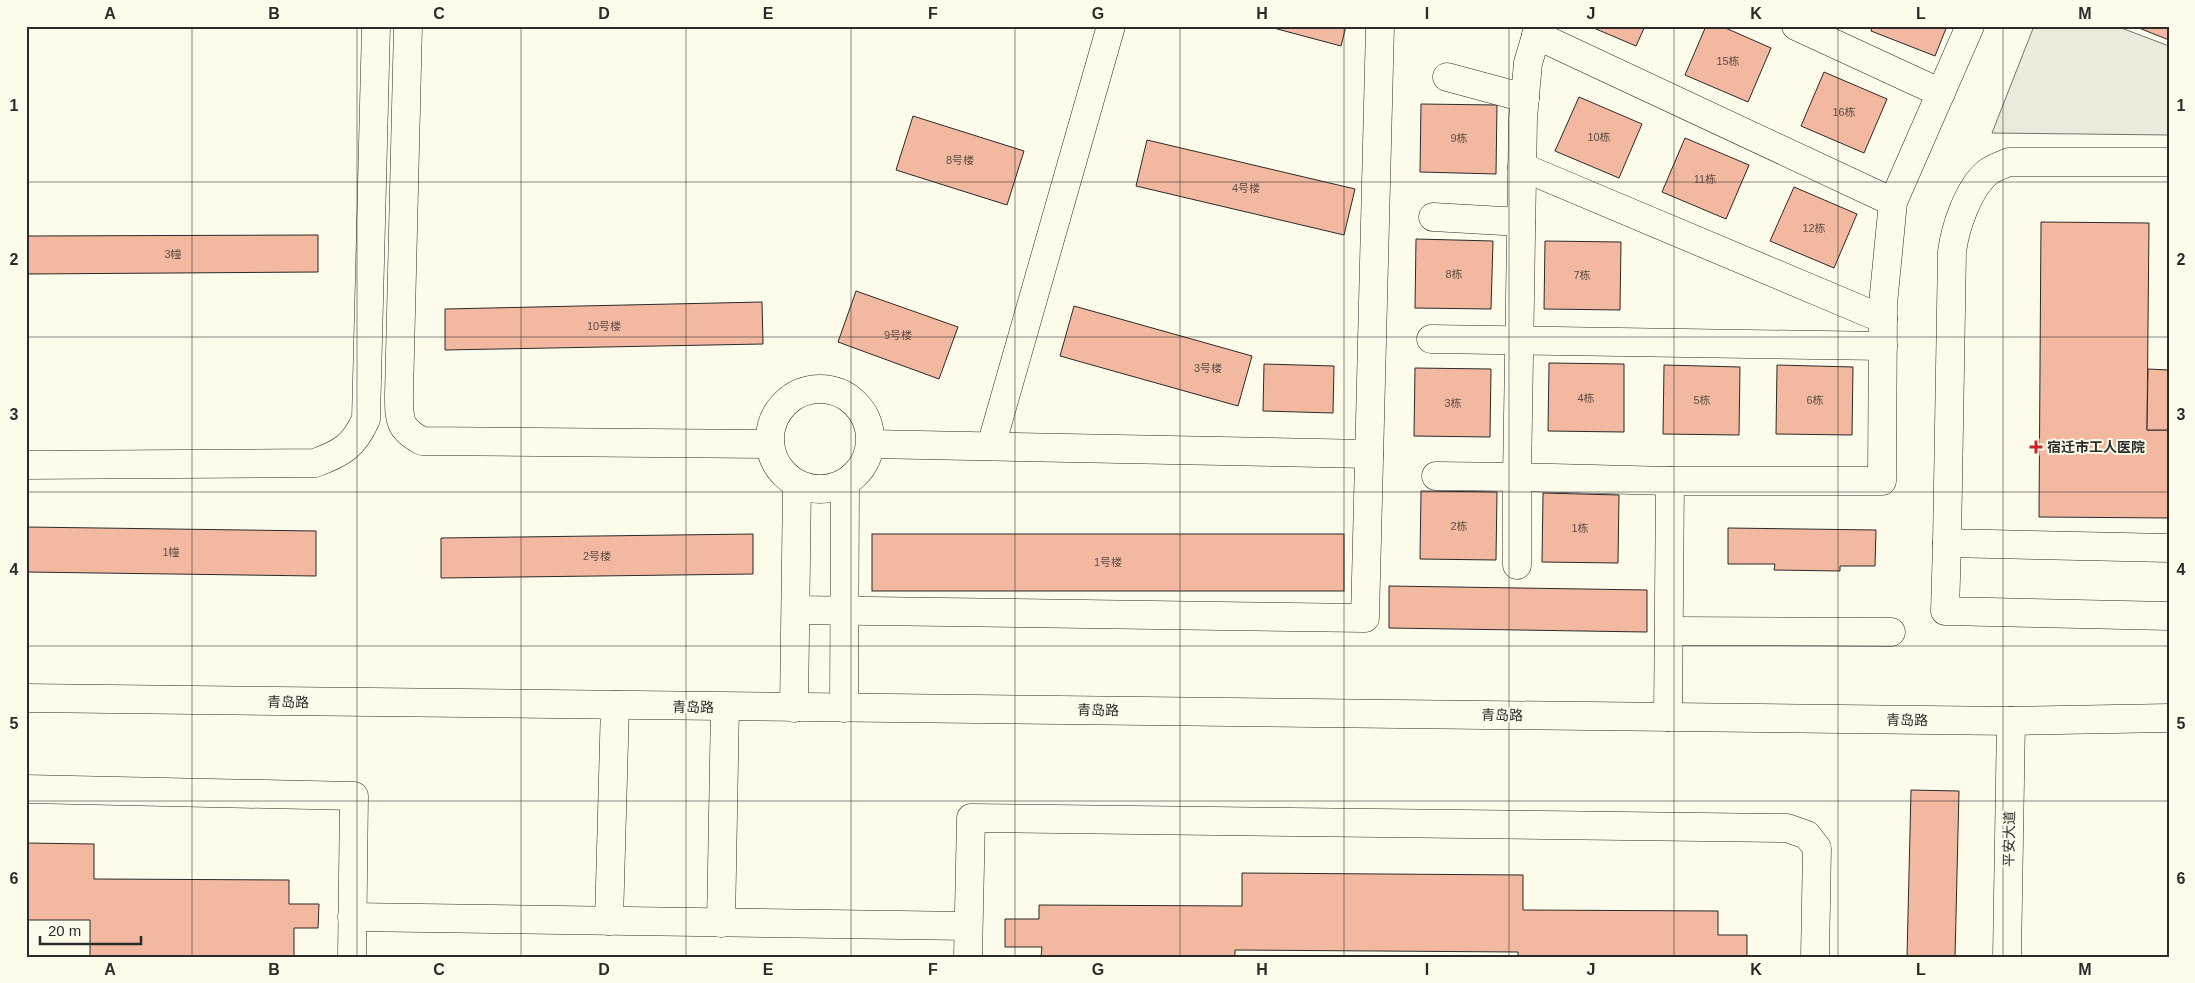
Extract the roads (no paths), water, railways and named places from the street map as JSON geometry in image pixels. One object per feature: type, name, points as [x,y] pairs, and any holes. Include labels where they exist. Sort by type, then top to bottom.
[{"type":"street","points":[[26,466],[315,463],[335,456],[358,438],[366,420],[376,26]]},
{"type":"street","points":[[408,26],[398,395],[398,417],[406,433],[422,441],[770,444]]},
{"type":"street","points":[[991,446],[1111,26]]},
{"type":"street","points":[[796,610],[1365,618],[1380,26]]},
{"type":"street","points":[[1796,26],[1941,93]]},
{"type":"street","points":[[1436,476],[1670,481],[1882,481],[1883,319],[1893,202],[1970,26]]},
{"type":"street","points":[[1517,565],[1522,167],[1528,63],[1538,31],[1893,202]]},
{"type":"street","points":[[1447,77],[1525,98]]},
{"type":"street","points":[[2169,162],[2009,162],[1988,171],[1977,183],[1960,219],[1954,236],[1952,252],[1945,611],[2169,616]]},
{"type":"street","points":[[1522,167],[1883,319]]},
{"type":"street","points":[[1433,217],[1521,222]]},
{"type":"street","points":[[1431,339],[1883,346]]},
{"type":"street","points":[[822,388],[838,391],[853,400],[867,420],[871,444],[867,460],[858,473],[844,483],[829,489],[813,489],[797,484],[784,474],[774,460],[770,444],[771,427],[778,411],[789,399],[805,390],[822,388]]},
{"type":"street","points":[[871,444],[1369,454]]},
{"type":"street","points":[[1668,717],[1670,481]]},
{"type":"street","points":[[844,483],[844,708]]},
{"type":"street","points":[[794,708],[797,484]]},
{"type":"street","points":[[1947,543],[2169,548]]},
{"type":"street","points":[[1669,631],[1891,632]]},
{"type":"street","name":"青岛路","points":[[26,698],[2011,721],[2169,718]]},
{"type":"street","points":[[609,921],[615,705]]},
{"type":"street","points":[[721,923],[725,707]]},
{"type":"street","name":"平安大道","points":[[2007,957],[2011,721]]},
{"type":"street","points":[[26,789],[354,796],[352,957]]},
{"type":"street","points":[[968,957],[971,818],[1787,828],[1807,835],[1817,848],[1815,957]]},
{"type":"street","points":[[352,918],[968,926]]},
{"type":"place","name":"宿迁市工人医院","points":[[2036,447]]}]
